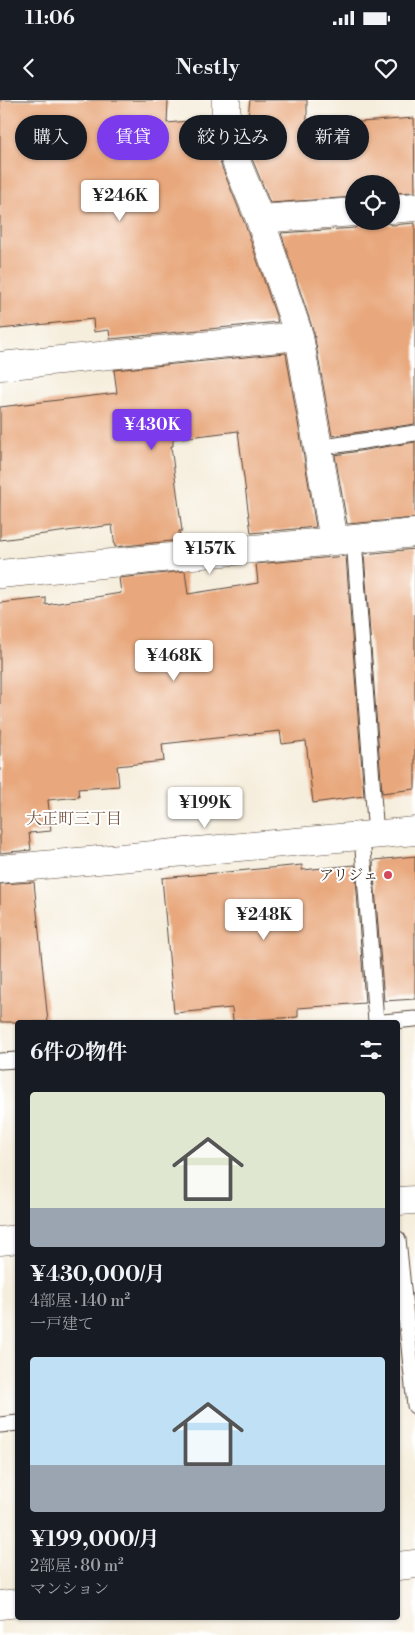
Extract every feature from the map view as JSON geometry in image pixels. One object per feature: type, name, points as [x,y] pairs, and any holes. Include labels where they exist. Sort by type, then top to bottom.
[{"type":"street","points":[[226,100],[226,137],[260,219],[299,336],[318,448],[344,540]]},
{"type":"street","points":[[400,208],[415,207]]},
{"type":"street","points":[[260,219],[345,213]]},
{"type":"street","points":[[0,366],[299,336]]},
{"type":"street","points":[[0,574],[415,534]]},
{"type":"street","points":[[0,869],[415,831]]},
{"type":"street","points":[[400,1201],[415,1200]]},
{"type":"street","points":[[0,1240],[15,1239]]},
{"type":"street","points":[[400,1566],[415,1564]]},
{"type":"street","points":[[0,1605],[15,1603]]},
{"type":"lane","points":[[318,448],[415,433]]},
{"type":"lane","points":[[344,540],[369,836],[376,1020]]},
{"type":"lane","points":[[400,1020],[415,1019]]},
{"type":"lane","points":[[0,1061],[15,1060]]},
{"type":"lane","points":[[400,1280],[405,1382],[415,1406]]},
{"type":"lane","points":[[0,1425],[15,1423]]},
{"type":"building","points":[[0,100],[168,100],[167,115],[97,115],[97,160],[169,160],[169,123],[179,122],[179,160],[219,160],[245,224],[278,322],[110,339],[109,330],[94,332],[93,319],[0,329]]},
{"type":"building","points":[[250,100],[307,100],[307,115],[297,115],[297,160],[369,160],[369,121],[414,118],[415,192],[400,193],[400,175],[345,175],[345,198],[270,203],[253,160],[287,160],[287,115],[248,115]]},
{"type":"building","points":[[415,223],[415,424],[332,436],[314,333],[281,233],[345,229],[400,230],[400,224]]},
{"type":"building","points":[[286,353],[316,527],[251,533],[238,431],[173,439],[173,446],[171,446],[182,531],[179,531],[180,540],[115,547],[112,525],[0,540],[0,407],[117,393],[114,370]]},
{"type":"building","points":[[415,442],[415,518],[347,524],[335,455]]},
{"type":"building","points":[[415,549],[415,789],[382,793],[364,554]]},
{"type":"building","points":[[346,556],[364,796],[313,803],[306,741],[282,744],[280,731],[162,744],[164,761],[117,766],[119,786],[78,789],[79,797],[48,800],[51,831],[29,833],[31,850],[0,853],[0,603],[46,598],[46,605],[121,593],[119,578],[185,571],[188,594],[258,583],[256,564]]},
{"type":"building","points":[[415,856],[415,999],[384,1001],[373,863],[375,860]]},
{"type":"building","points":[[302,865],[302,870],[355,865],[365,1003],[298,1008],[298,1017],[249,1020],[233,1020],[232,1008],[174,1013],[162,878]]},
{"type":"building","points":[[34,882],[48,1020],[0,1022],[0,884]]},
{"type":"place","name":"アリジェ","points":[[388,875]]},
{"type":"district","name":"大正町三丁目","points":[[74,819]]}]
